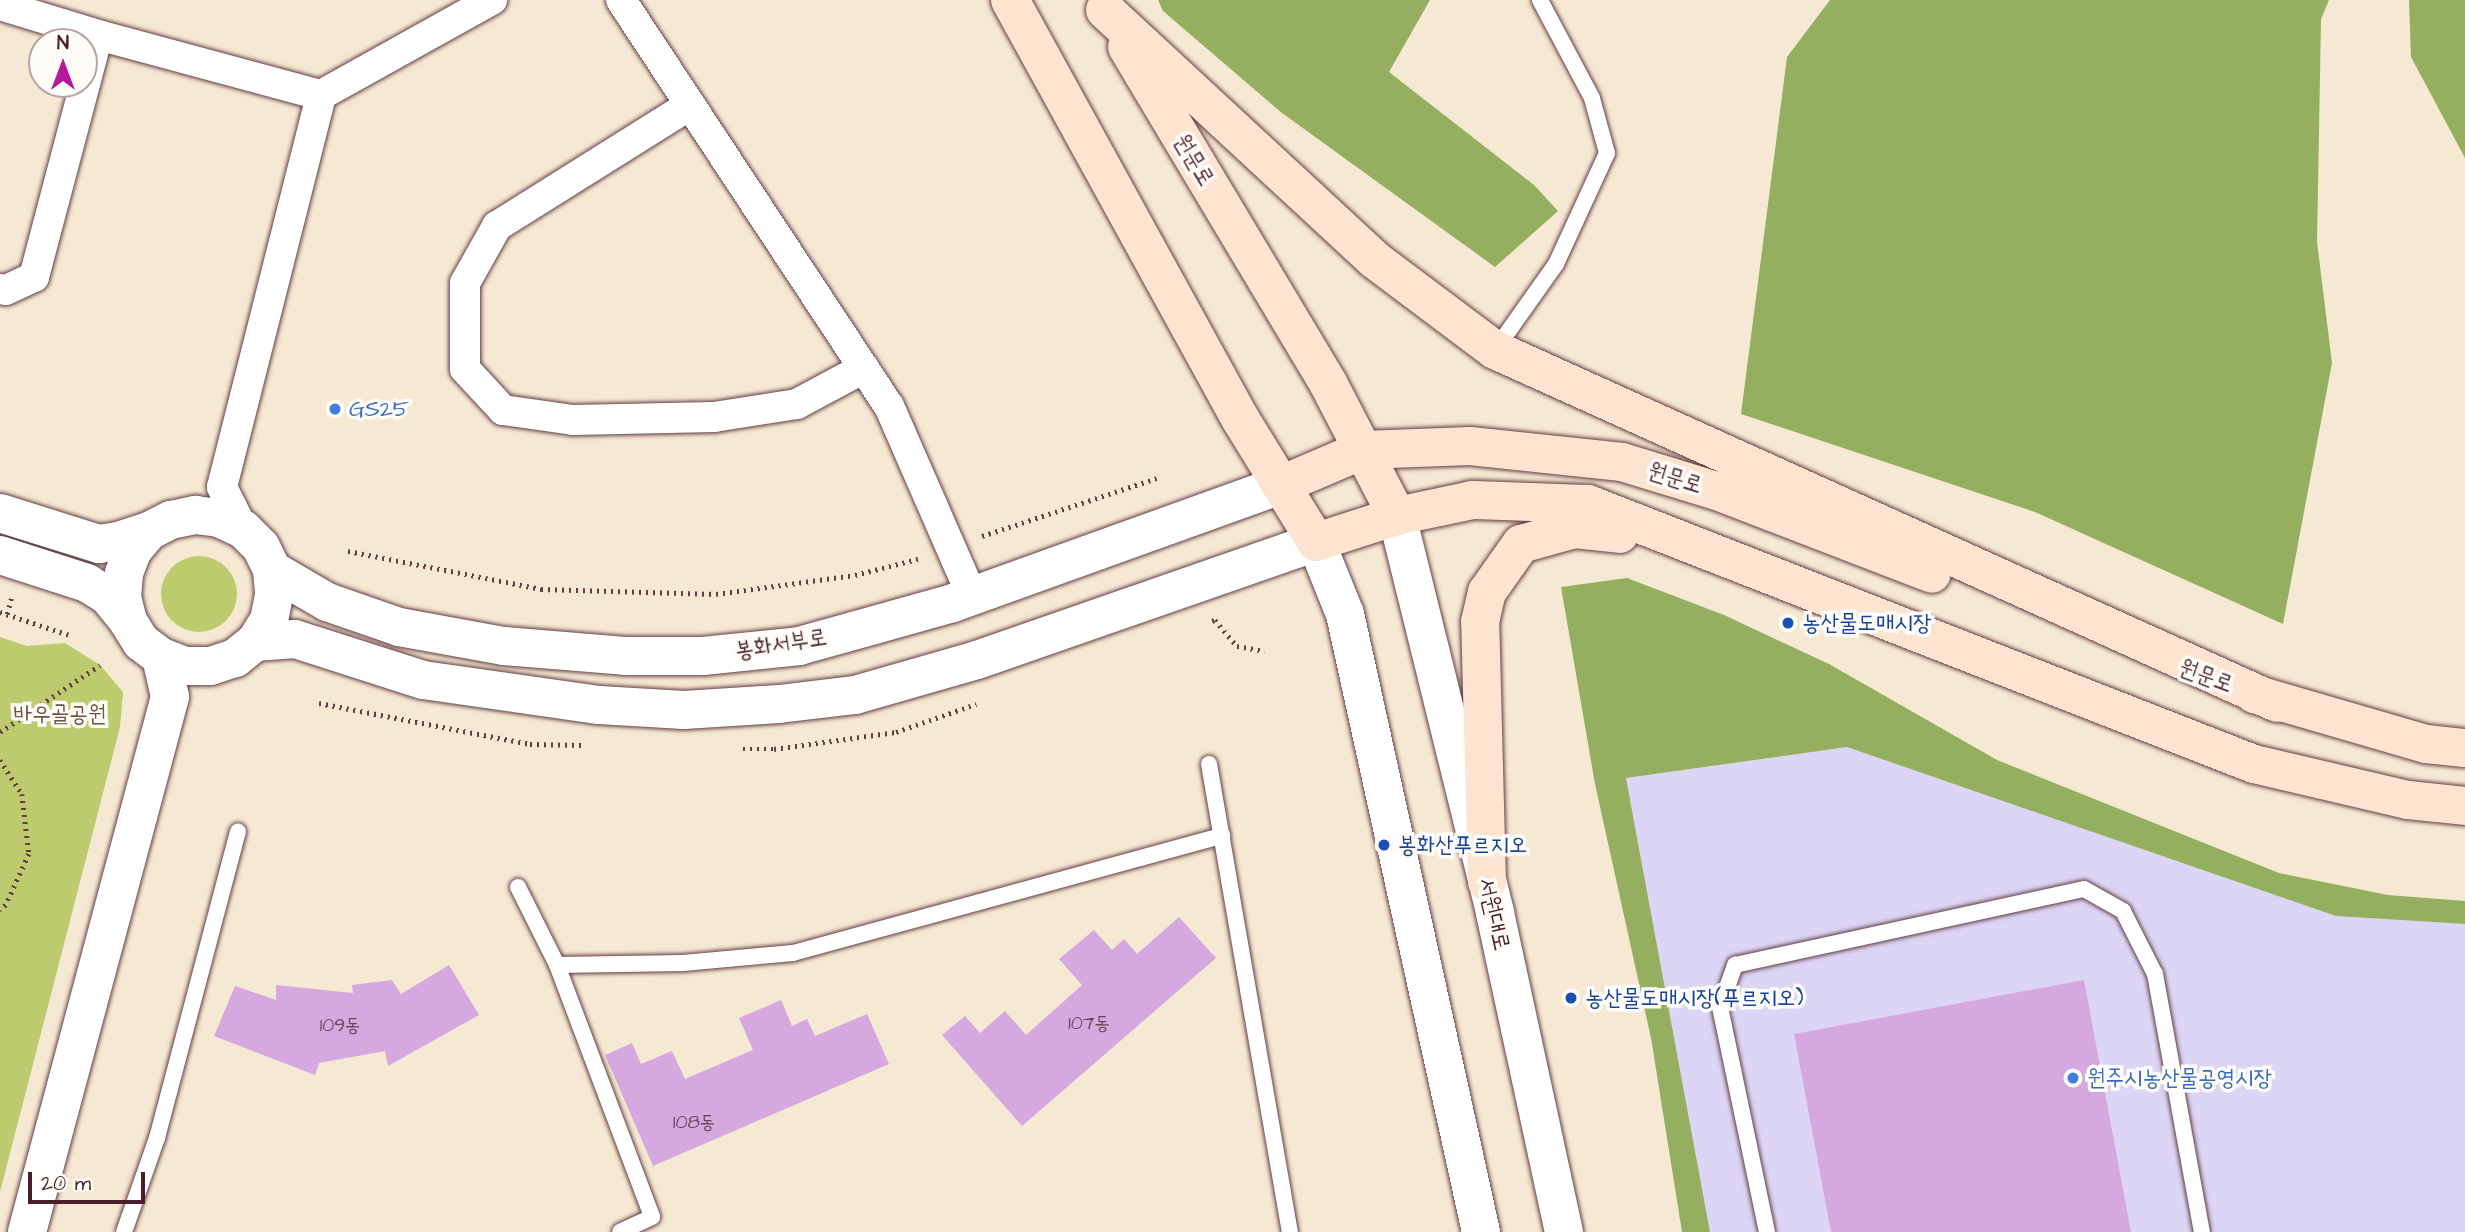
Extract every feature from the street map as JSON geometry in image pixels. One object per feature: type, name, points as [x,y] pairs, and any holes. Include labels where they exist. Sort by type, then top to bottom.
[{"type":"main road","points":[[1010,0],[1241,420],[1316,542],[1397,516],[1473,500],[1588,504],[2254,764],[2408,800],[2465,806]]},
{"type":"main road","points":[[1102,5],[1375,260],[1495,350],[2277,703]]},
{"type":"main road","name":"원문로","points":[[1102,5],[1328,383],[1363,450],[1471,446],[1622,462],[1720,492],[2277,703],[2426,744],[2465,748]]},
{"type":"main road","points":[[1280,485],[1363,450],[1397,516]]},
{"type":"main road","points":[[1486,882],[1480,622],[1487,592],[1521,544],[1574,529],[1691,544]]},
{"type":"street","points":[[98,35],[321,95],[492,0]]},
{"type":"street","points":[[621,0],[889,406],[972,596]]},
{"type":"street","points":[[0,5],[75,28]]},
{"type":"street","points":[[0,555],[87,583],[108,596],[141,642],[161,657],[185,666],[211,666],[235,658],[255,642],[269,620],[274,595],[272,570],[261,547],[243,529],[222,487],[321,95]]},
{"type":"street","points":[[0,289],[6,290],[34,277],[81,98]]},
{"type":"street","points":[[690,105],[497,226],[465,283],[465,369],[503,410],[573,420],[714,417],[797,404],[864,368]]},
{"type":"street","name":"봉화서부로","points":[[272,570],[327,602],[399,627],[503,646],[625,656],[703,656],[799,646],[972,596],[1280,485]]},
{"type":"street","points":[[128,621],[122,597],[124,573],[134,550],[160,526],[222,487]]},
{"type":"street","points":[[0,513],[99,544],[195,514],[219,518],[243,529]]},
{"type":"street","name":"서원대로","points":[[1397,516],[1486,882],[1564,1232]]},
{"type":"street","points":[[255,642],[295,639],[423,680],[599,705],[684,710],[779,704],[855,695],[977,660],[1316,542],[1345,614],[1481,1232]]},
{"type":"street","points":[[27,1232],[170,697],[161,657]]},
{"type":"street","points":[[170,697],[211,666]]},
{"type":"lane","points":[[1495,350],[1556,264],[1607,153],[1592,98],[1540,0]]},
{"type":"lane","points":[[1209,764],[1290,1232]]},
{"type":"lane","points":[[124,1232],[157,1138],[238,832]]},
{"type":"lane","points":[[557,965],[683,963],[793,953],[1222,836]]},
{"type":"lane","points":[[517,887],[557,965],[652,1217],[620,1232]]},
{"type":"lane","points":[[1767,1232],[1720,1007],[1735,965],[2084,889],[2123,911],[2155,974],[2202,1232]]},
{"type":"path","points":[[348,551],[541,589],[716,594],[855,575],[903,564],[1157,478]]},
{"type":"path","points":[[0,612],[72,636]]},
{"type":"path","points":[[0,732],[100,665]]},
{"type":"path","points":[[0,760],[22,794],[29,854],[6,905],[0,911]]},
{"type":"shaded area","name":"원주시농산물공영시장","points":[[1847,747],[2336,916],[2465,924],[2465,1232],[1710,1232],[1626,778]]},
{"type":"green space","points":[[1158,0],[1430,0],[1389,72],[1534,185],[1558,211],[1495,267],[1282,113],[1163,11]]},
{"type":"green space","points":[[1830,0],[2329,0],[2321,19],[2317,242],[2332,363],[2283,624],[2035,512],[1741,414],[1787,57]]},
{"type":"green space","points":[[2409,0],[2465,0],[2465,158],[2411,57]]},
{"type":"green space","points":[[199,556],[213,559],[226,567],[234,580],[237,594],[234,608],[226,621],[213,629],[199,632],[185,629],[172,621],[164,608],[161,594],[164,580],[172,567],[185,559]]},
{"type":"green space","points":[[1627,578],[1724,615],[1829,664],[1997,760],[2279,873],[2388,895],[2465,901],[2465,924],[2336,916],[1847,747],[1626,778],[1710,1232],[1682,1232],[1651,1038],[1595,784],[1561,587]]},
{"type":"green space","name":"바우골공원","points":[[0,637],[27,646],[65,643],[100,665],[123,692],[120,727],[0,1192]]},
{"type":"building","points":[[1179,917],[1216,958],[1022,1126],[942,1035],[965,1016],[980,1033],[1005,1011],[1026,1035],[1082,985],[1059,959],[1094,930],[1112,950],[1124,939],[1137,954]]},
{"type":"building","points":[[449,965],[479,1015],[388,1066],[385,1051],[319,1063],[315,1075],[214,1036],[235,986],[276,1000],[276,985],[353,993],[352,985],[392,980],[401,994]]},
{"type":"building","points":[[2084,980],[2131,1232],[1831,1232],[1794,1034]]},
{"type":"building","points":[[781,1000],[792,1026],[807,1019],[815,1036],[867,1014],[889,1064],[653,1166],[605,1055],[632,1043],[641,1064],[672,1051],[685,1079],[753,1050],[739,1018]]},
{"type":"place","name":"GS25","points":[[335,409]]},
{"type":"place","name":"농산물도매시장","points":[[1788,623]]},
{"type":"place","name":"봉화산푸르지오","points":[[1384,845]]},
{"type":"place","name":"농산물도매시장(푸르지오)","points":[[1571,998]]},
{"type":"place","name":"원주시농산물공영시장","points":[[2073,1078]]}]
